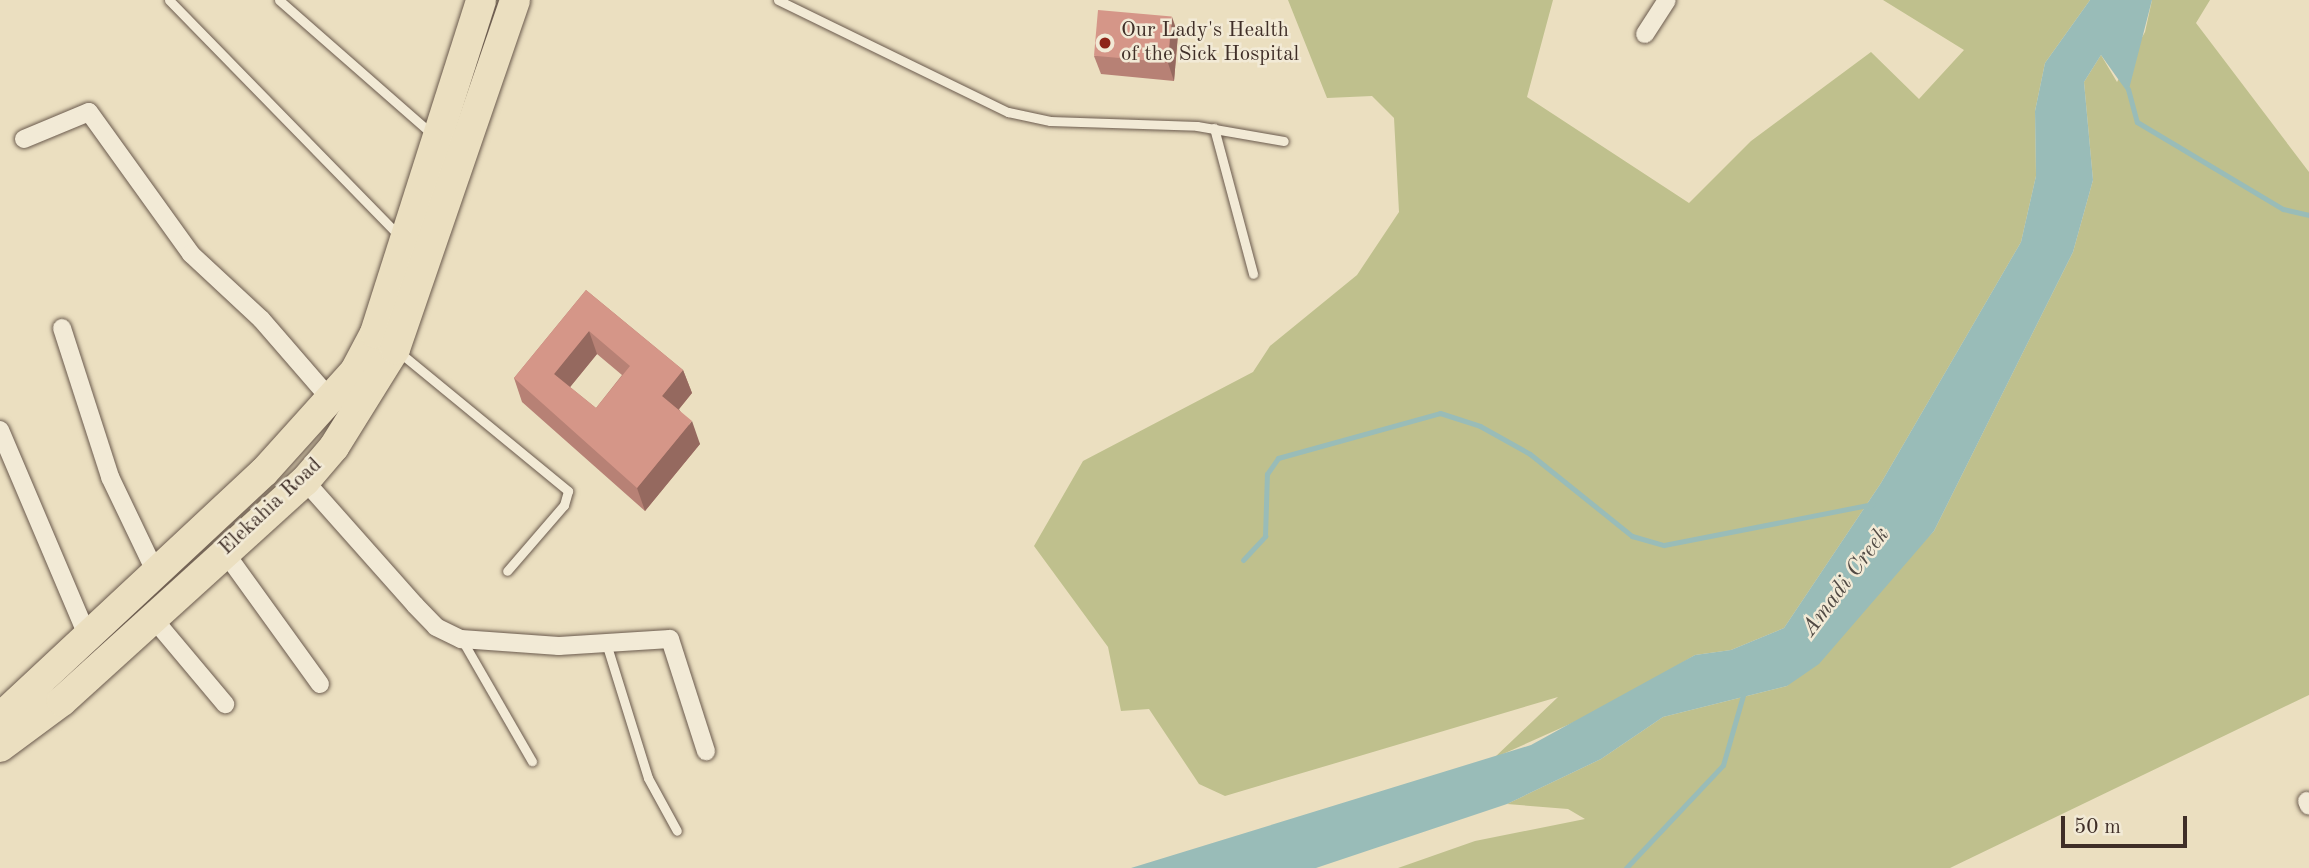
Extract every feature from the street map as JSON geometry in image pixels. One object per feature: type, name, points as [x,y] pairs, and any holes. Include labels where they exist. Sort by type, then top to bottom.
[{"type":"main road","name":"Elekahia Road","points":[[0,718],[89,640],[333,402],[375,333],[481,0]]},
{"type":"main road","name":"Elekahia Road","points":[[0,747],[305,481],[364,404],[395,349],[515,0]]},
{"type":"street","points":[[1645,34],[1667,0]]},
{"type":"street","points":[[24,139],[89,112],[191,254],[261,319],[333,402]]},
{"type":"street","points":[[62,328],[110,477],[156,575]]},
{"type":"street","points":[[0,430],[89,640]]},
{"type":"street","points":[[305,481],[436,627],[461,639],[559,646],[670,639],[706,751]]},
{"type":"street","points":[[224,551],[320,684]]},
{"type":"street","points":[[152,617],[225,704]]},
{"type":"lane","points":[[169,0],[404,240]]},
{"type":"lane","points":[[279,0],[437,138]]},
{"type":"lane","points":[[778,0],[1008,112],[1050,121],[1214,128],[1284,141]]},
{"type":"lane","points":[[1214,128],[1253,274]]},
{"type":"lane","points":[[395,349],[568,491],[564,505],[507,571]]},
{"type":"lane","points":[[461,639],[532,761]]},
{"type":"lane","points":[[606,641],[648,778],[677,831]]},
{"type":"green space","points":[[1288,0],[1553,0],[1527,97],[1689,203],[1751,141],[1871,52],[1919,99],[1964,50],[1883,0],[2090,0],[2045,63],[2035,111],[2036,176],[2021,242],[1881,483],[1784,628],[1731,650],[1695,655],[1608,707],[1494,758],[1558,697],[1225,796],[1199,784],[1149,709],[1121,711],[1108,647],[1034,546],[1083,461],[1253,372],[1270,346],[1357,275],[1399,212],[1394,118],[1372,96],[1327,98]]},
{"type":"green space","points":[[2152,0],[2210,0],[2196,23],[2309,172],[2309,695],[1950,868],[1398,868],[1475,841],[1585,819],[1568,809],[1507,804],[1601,759],[1663,717],[1787,686],[1934,531],[2073,252],[2093,180],[2084,82],[2101,55],[2117,82],[2145,32]]},
{"type":"water","name":"Amadi Creek","points":[[2090,0],[2152,0],[2128,93],[2101,55],[2084,82],[2093,180],[2073,252],[1934,531],[1819,664],[1787,686],[1663,717],[1601,759],[1507,804],[1316,868],[1131,868],[1531,745],[1695,655],[1731,650],[1784,628],[1881,483],[2021,242],[2036,176],[2035,111],[2045,63]]},
{"type":"building","points":[[1098,10],[1172,16],[1168,62],[1094,56]]},
{"type":"building","points":[[586,290],[683,370],[662,396],[692,421],[637,488],[514,378]],"holes":[[[589,331],[630,366],[596,408],[554,374]]]},
{"type":"waterway","points":[[2128,89],[2137,122],[2283,209],[2309,215]]},
{"type":"waterway","points":[[1243,560],[1265,536],[1267,474],[1278,458],[1440,413],[1480,426],[1530,454],[1632,536],[1664,545],[1873,504]]},
{"type":"waterway","points":[[1626,868],[1723,765],[1744,692]]},
{"type":"place","name":"Our Lady's Health of the Sick Hospital","points":[[1105,43]]}]
